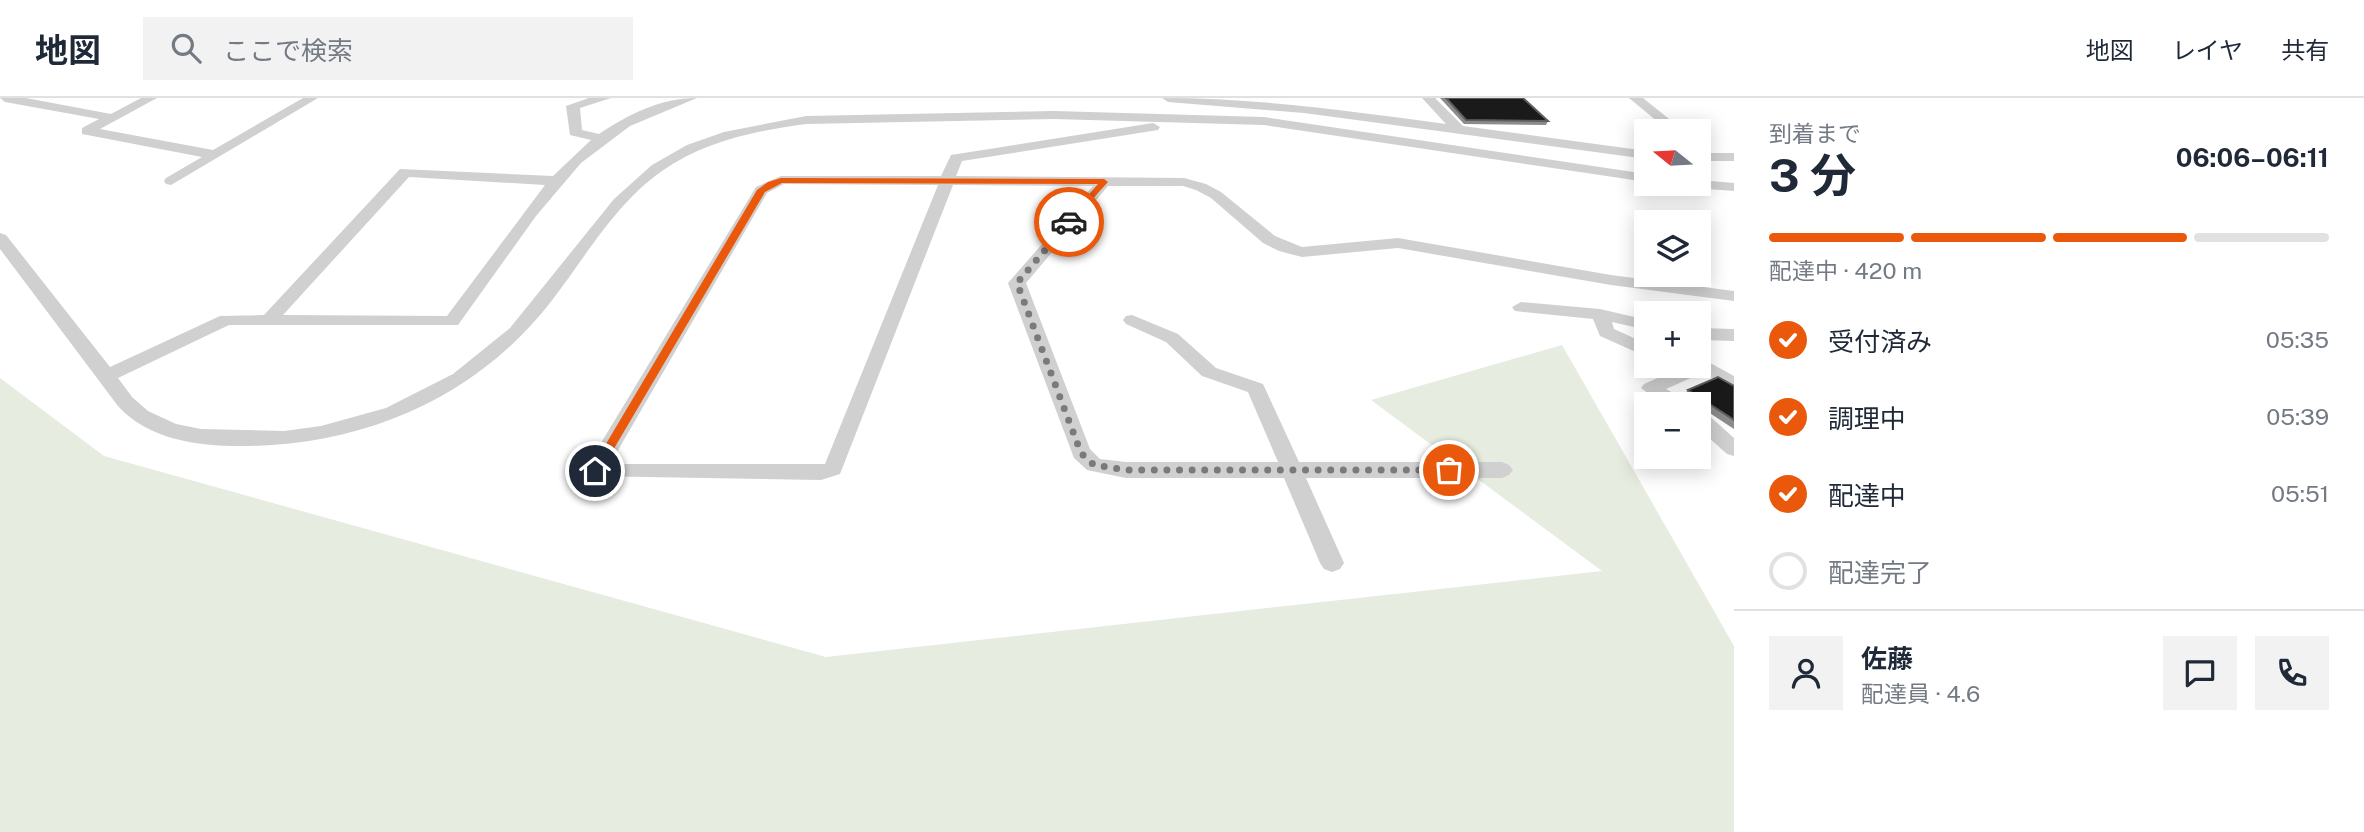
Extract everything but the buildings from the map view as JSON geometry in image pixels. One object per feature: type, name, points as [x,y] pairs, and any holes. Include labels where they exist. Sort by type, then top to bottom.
[{"type":"street","points":[[5,98],[113,118]]},
{"type":"street","points":[[151,98],[87,131],[214,155]]},
{"type":"street","points":[[281,98],[308,100]]},
{"type":"street","points":[[603,139],[575,132],[573,106],[605,98]]},
{"type":"street","points":[[108,375],[226,320],[452,321],[556,181],[624,123],[691,98]]},
{"type":"street","points":[[1168,98],[1293,107],[1634,153]]},
{"type":"street","points":[[1428,98],[1460,131]]},
{"type":"street","points":[[1635,98],[1662,119]]},
{"type":"street","points":[[171,181],[308,100]]},
{"type":"street","points":[[0,238],[108,375],[129,406],[168,430],[214,439],[267,440],[322,432],[374,419],[417,402],[461,377],[517,332],[643,178],[668,160],[700,144],[750,129],[863,113],[1264,121],[1634,176]]},
{"type":"street","points":[[1150,117],[1153,127],[956,158],[946,182],[833,469],[821,472],[595,471],[761,190],[781,180],[946,182],[1104,182],[1196,184],[1220,197],[1261,236],[1290,250],[1398,243],[1611,280],[1734,296]]},
{"type":"street","points":[[1712,155],[1734,157]]},
{"type":"street","points":[[270,320],[405,172],[556,181]]},
{"type":"street","points":[[1104,182],[1017,283],[1081,453],[1094,465],[1107,469],[1502,470]]},
{"type":"street","points":[[1712,185],[1734,187]]},
{"type":"street","points":[[1521,307],[1600,314],[1634,322]]},
{"type":"street","points":[[1600,314],[1606,332],[1634,345]]},
{"type":"street","points":[[1132,320],[1172,338],[1209,372],[1256,388],[1332,563]]},
{"type":"street","points":[[1711,334],[1734,335]]},
{"type":"street","points":[[1711,370],[1734,385]]},
{"type":"street","points":[[1658,392],[1651,388],[1668,378]]},
{"type":"street","points":[[1711,429],[1734,449]]},
{"type":"shaded area","points":[[1562,345],[1734,646],[1734,832],[0,832],[0,378],[104,456],[826,657],[1602,571],[1371,400]]},
{"type":"way so far","points":[[1069,222],[1017,283],[1081,453],[1094,465],[1126,470],[1449,470]]},
{"type":"route","points":[[595,471],[761,190],[771,184],[781,180],[1104,182],[1069,222]]}]
